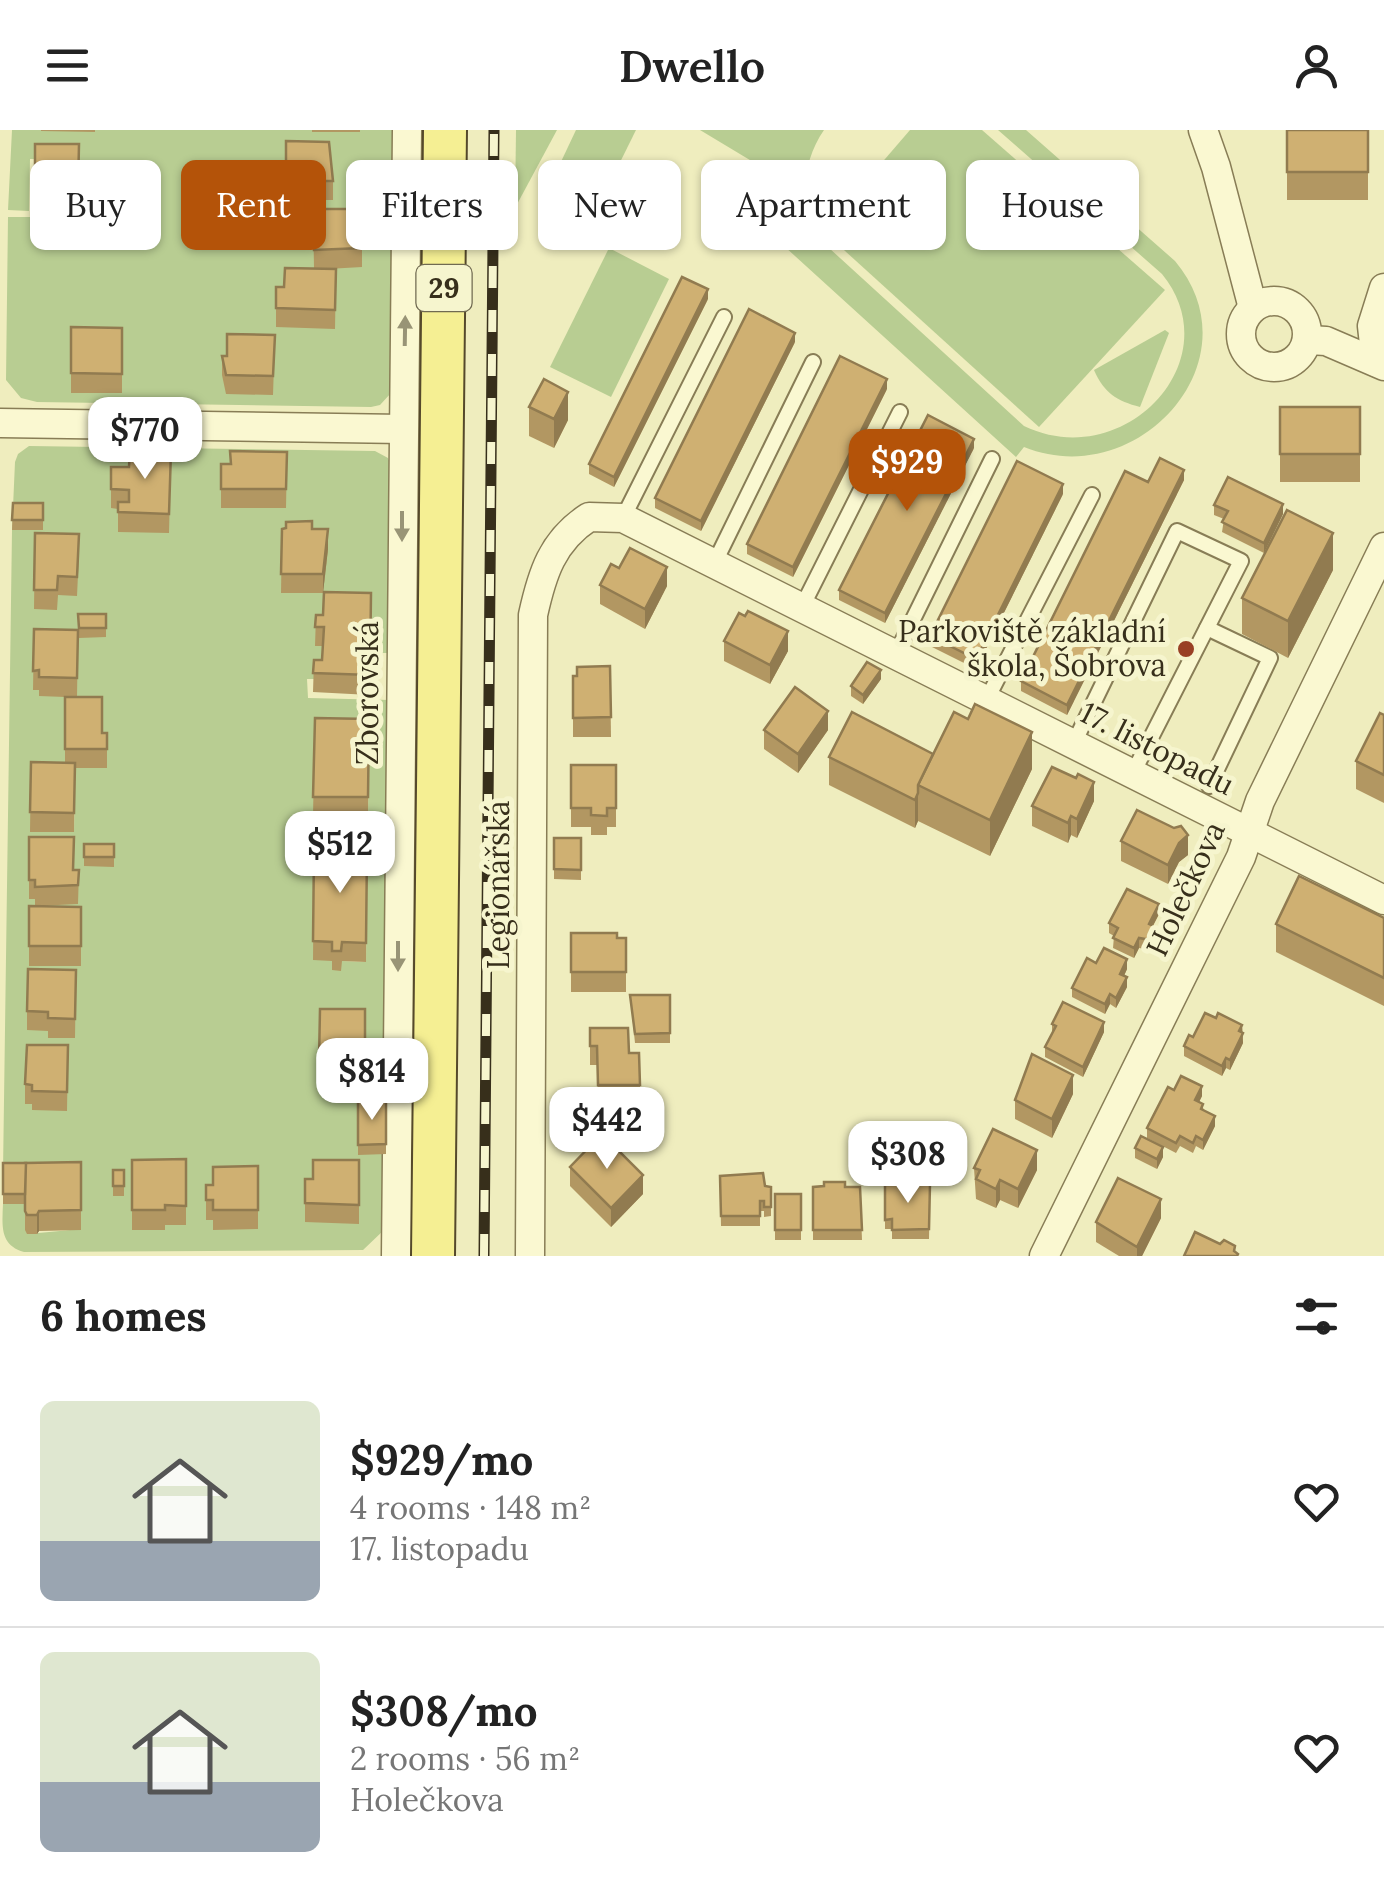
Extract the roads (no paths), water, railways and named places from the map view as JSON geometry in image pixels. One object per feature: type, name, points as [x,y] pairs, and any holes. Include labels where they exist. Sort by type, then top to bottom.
[{"type":"main road","name":"29","points":[[434,1256],[445,130]]},
{"type":"street","name":"Zborovská","points":[[396,1256],[407,130]]},
{"type":"street","points":[[1202,130],[1216,167],[1253,308]]},
{"type":"street","points":[[1380,364],[1372,326],[1384,288]]},
{"type":"street","points":[[1264,303],[1286,304],[1303,319],[1308,340],[1296,359],[1287,365],[1266,366],[1248,356],[1240,336],[1253,308],[1264,303]]},
{"type":"street","points":[[1308,340],[1326,341],[1380,364]]},
{"type":"street","points":[[0,423],[403,429]]},
{"type":"street","name":"Legionářská","points":[[530,1256],[533,616],[541,576],[557,545],[589,517],[624,518]]},
{"type":"street","name":"17. listopadu","points":[[624,518],[1384,900]]},
{"type":"street","name":"Holečkova","points":[[1044,1256],[1232,874],[1260,802],[1384,548]]},
{"type":"lane","points":[[624,518],[724,317]]},
{"type":"lane","points":[[714,564],[813,362]]},
{"type":"lane","points":[[802,607],[900,412]]},
{"type":"lane","points":[[895,656],[992,460]]},
{"type":"lane","points":[[987,699],[1092,496]]},
{"type":"lane","points":[[1074,743],[1177,531],[1241,561],[1133,773]]},
{"type":"lane","points":[[1207,628],[1270,658],[1209,786]]},
{"type":"railway","points":[[484,1256],[494,130]]},
{"type":"place","name":"Parkoviště základní škola, Šobrova","points":[[1186,649]]}]
